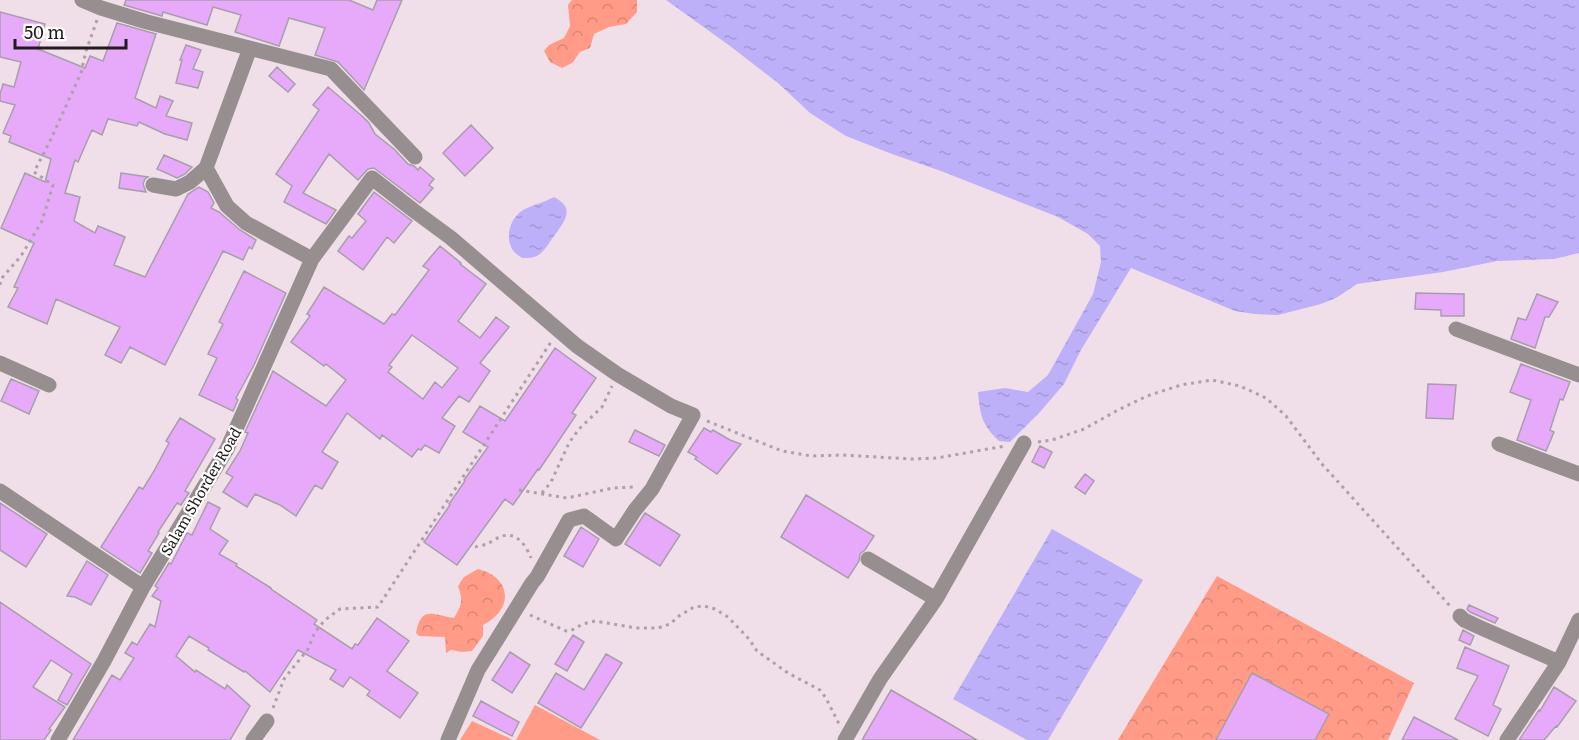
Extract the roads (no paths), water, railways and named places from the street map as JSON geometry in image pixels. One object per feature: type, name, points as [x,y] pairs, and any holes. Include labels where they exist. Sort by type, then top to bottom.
[{"type":"street","points":[[82,0],[147,22],[331,69],[415,157]]},
{"type":"street","points":[[153,185],[176,189],[190,182],[206,168],[250,48]]},
{"type":"street","points":[[206,168],[227,206],[246,223],[312,260]]},
{"type":"street","name":"Salam Shorder Road","points":[[58,740],[104,661],[143,587],[227,449],[312,260],[372,178],[451,238],[577,346],[617,374],[671,406],[693,415],[652,489],[616,539],[584,516],[568,520],[537,577],[478,670],[448,740]]},
{"type":"street","points":[[1456,329],[1579,375]]},
{"type":"street","points":[[0,363],[49,385]]},
{"type":"street","points":[[846,737],[880,679],[936,599],[1024,443]]},
{"type":"street","points":[[1499,444],[1579,474]]},
{"type":"street","points":[[0,491],[143,587]]},
{"type":"street","points":[[868,559],[936,599]]},
{"type":"street","points":[[1460,616],[1479,627],[1559,662]]},
{"type":"street","points":[[1507,740],[1559,662],[1579,620]]},
{"type":"street","points":[[253,740],[267,721]]},
{"type":"water","points":[[666,0],[1579,0],[1579,253],[1554,259],[1497,261],[1443,272],[1357,284],[1336,298],[1321,304],[1278,315],[1235,311],[1131,268],[1081,350],[1064,384],[1010,442],[999,441],[983,419],[978,392],[1005,388],[1028,392],[1048,375],[1093,294],[1101,262],[1100,246],[1088,234],[1058,217],[846,136],[810,113],[778,83]]},
{"type":"water","points":[[554,197],[565,205],[565,219],[540,254],[522,258],[514,252],[510,243],[511,225],[522,211]]},
{"type":"water","points":[[1052,529],[1143,580],[1048,740],[1027,740],[953,699]]}]
